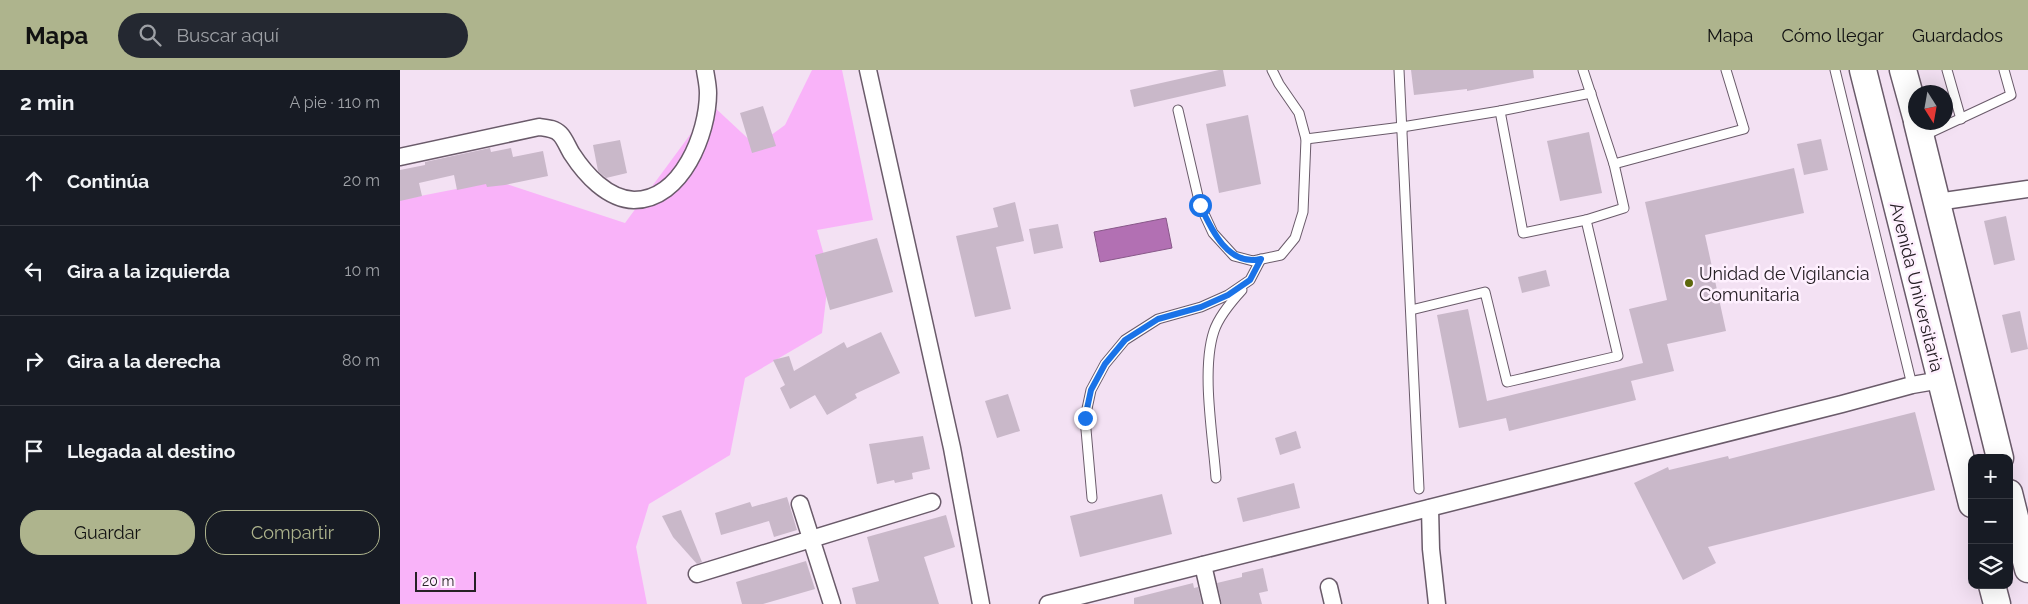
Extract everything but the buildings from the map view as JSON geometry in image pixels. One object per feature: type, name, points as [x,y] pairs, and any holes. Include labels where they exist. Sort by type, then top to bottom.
[{"type":"main road","name":"Avenida Universitaria","points":[[1863,70],[1971,499]]},
{"type":"main road","points":[[1903,70],[1908,89]]},
{"type":"main road","points":[[1919,130],[1999,454]]},
{"type":"main road","points":[[2010,499],[2028,569]]},
{"type":"main road","points":[[1993,589],[1997,604]]},
{"type":"street","points":[[400,157],[539,127],[552,128],[561,134],[586,174],[613,195],[634,200],[653,195],[670,187],[685,168],[695,150],[702,131],[708,94],[705,70]]},
{"type":"street","points":[[868,70],[952,448],[981,604]]},
{"type":"street","points":[[1937,202],[2028,189]]},
{"type":"street","points":[[1048,604],[1842,404],[1912,384],[1941,380]]},
{"type":"street","points":[[697,574],[932,502]]},
{"type":"street","points":[[800,504],[832,604]]},
{"type":"street","points":[[1424,508],[1437,604]]},
{"type":"street","points":[[1202,565],[1212,604]]},
{"type":"street","points":[[1329,587],[1333,604]]},
{"type":"lane","points":[[1178,110],[1200,205],[1213,233],[1234,256],[1253,261],[1281,255],[1295,238],[1303,212],[1306,139],[1300,113],[1279,84],[1272,70]]},
{"type":"lane","points":[[1399,70],[1419,489]]},
{"type":"lane","points":[[1500,111],[1523,234],[1586,220],[1624,208],[1614,164],[1583,70]]},
{"type":"lane","points":[[1614,164],[1744,129],[1726,70]]},
{"type":"lane","points":[[1835,70],[1912,384]]},
{"type":"lane","points":[[1948,70],[1961,119]]},
{"type":"lane","points":[[1953,120],[1961,119],[2011,95],[2004,70]]},
{"type":"lane","points":[[1306,139],[1402,127],[1500,111],[1591,93]]},
{"type":"lane","points":[[1411,310],[1485,292],[1506,382],[1618,356],[1586,220]]},
{"type":"lane","points":[[1216,478],[1208,359],[1214,331],[1228,305],[1250,280],[1261,259]]},
{"type":"lane","points":[[1092,498],[1085,418],[1091,390],[1105,364],[1125,340],[1158,319],[1201,307],[1228,295],[1250,280]]},
{"type":"shaded area","points":[[812,70],[842,70],[873,220],[817,230],[829,273],[822,333],[745,378],[730,455],[649,504],[636,547],[647,604],[400,604],[400,200],[497,181],[625,223],[712,105],[756,146],[785,125]]},
{"type":"shaded area","points":[[1166,218],[1172,248],[1100,262],[1094,232]]},
{"type":"place","name":"Unidad de Vigilancia Comunitaria","points":[[1689,283]]},
{"type":"route","points":[[1085,418],[1091,390],[1105,364],[1125,340],[1158,319],[1201,307],[1228,295],[1250,280],[1261,259],[1253,261],[1234,256],[1213,233],[1200,205]]}]
